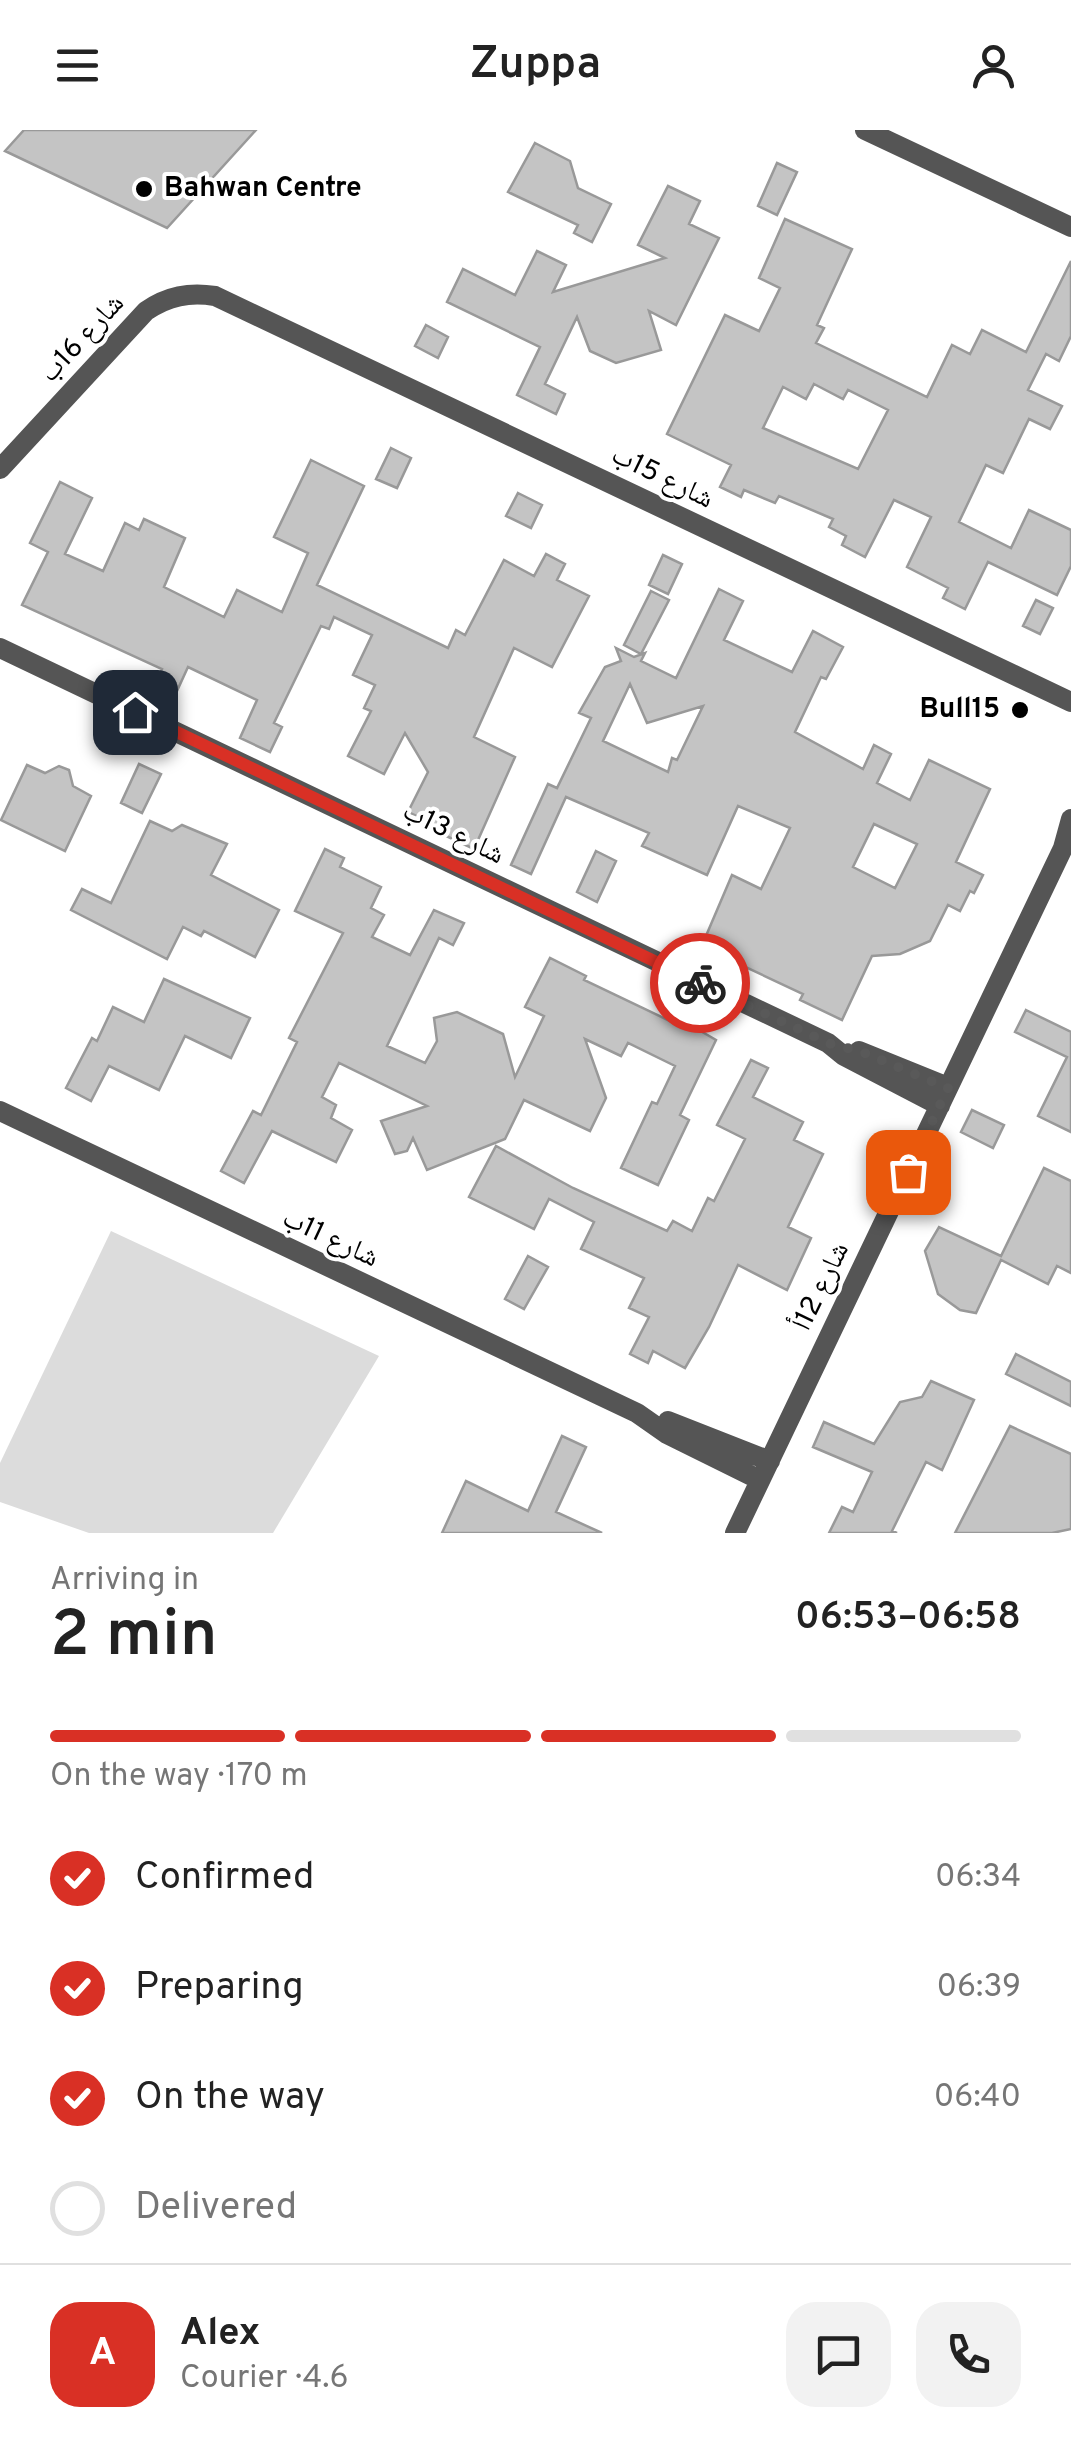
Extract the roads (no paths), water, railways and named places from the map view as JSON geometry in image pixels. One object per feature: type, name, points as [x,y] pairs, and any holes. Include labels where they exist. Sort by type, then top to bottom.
[{"type":"street","points":[[865,130],[1071,227]]},
{"type":"street","name":"شارع 16ب","points":[[0,469],[146,311],[185,294],[230,301]]},
{"type":"street","name":"شارع 15ب","points":[[230,301],[1071,702]]},
{"type":"street","name":"شارع 13ب","points":[[0,648],[828,1043],[862,1052],[944,1097]]},
{"type":"street","name":"شارع 12أ","points":[[735,1533],[1067,844],[1071,819]]},
{"type":"street","name":"شارع 11ب","points":[[0,1112],[637,1413],[673,1422],[765,1470]]},
{"type":"place","name":"Bahwan Centre","points":[[144,189]]},
{"type":"place","name":"Bull15","points":[[1020,710]]}]
